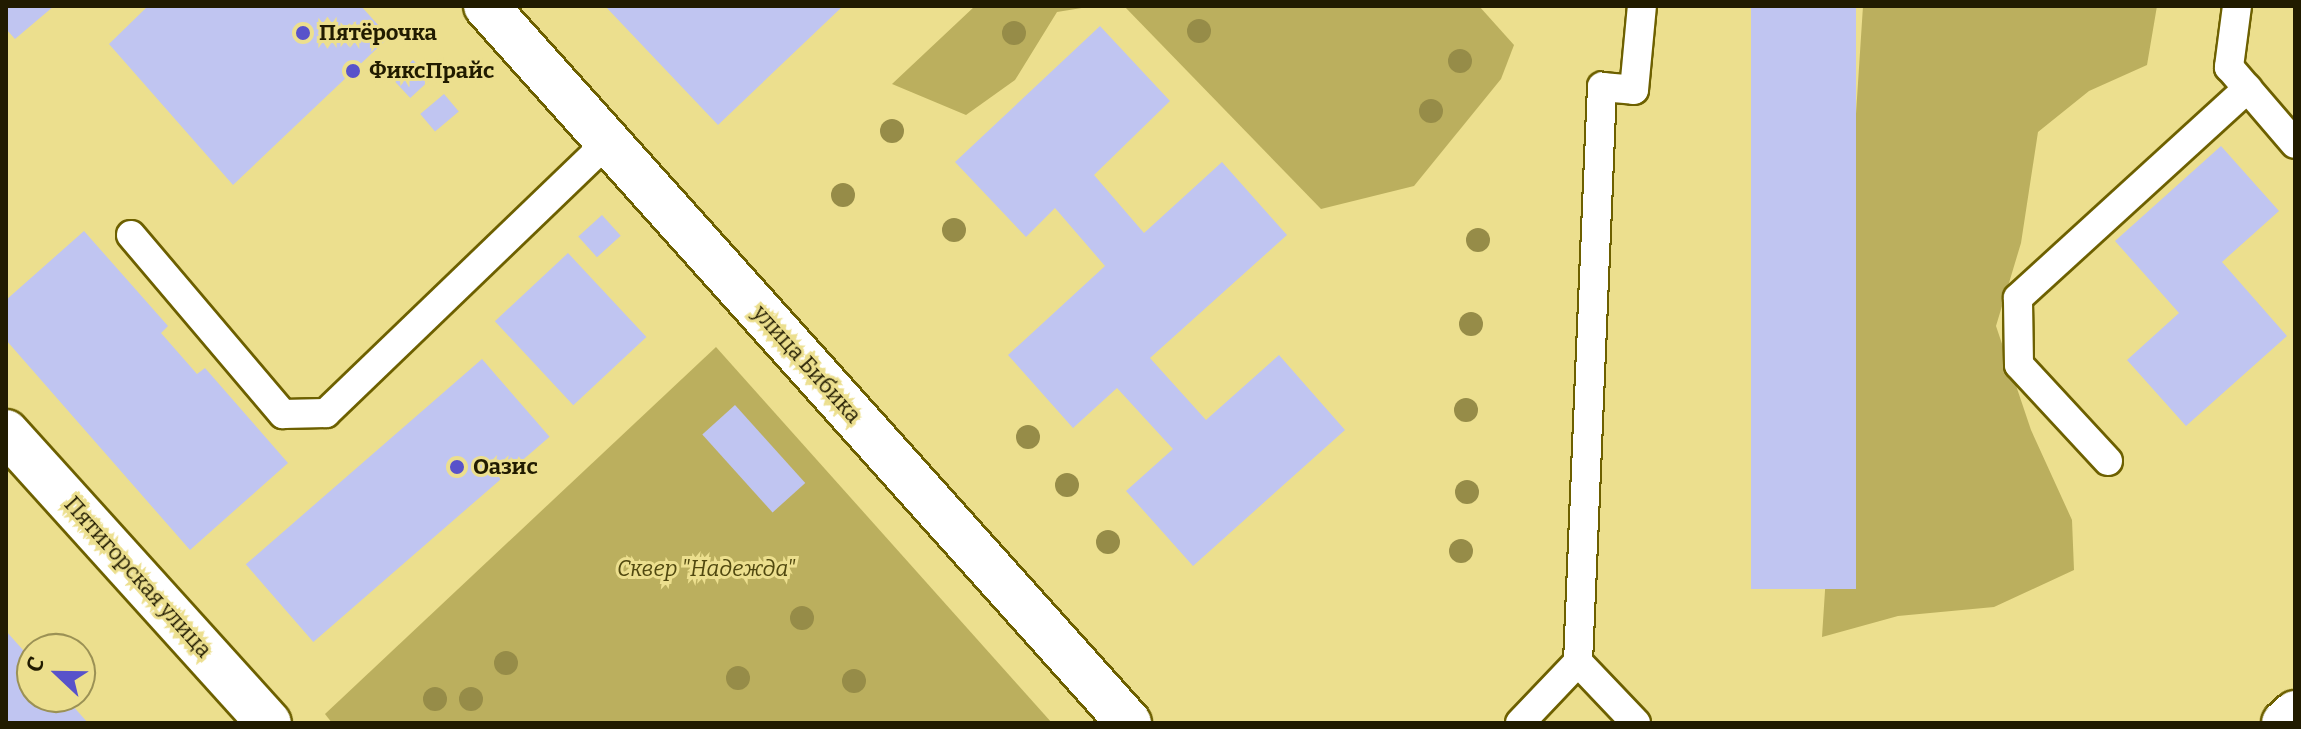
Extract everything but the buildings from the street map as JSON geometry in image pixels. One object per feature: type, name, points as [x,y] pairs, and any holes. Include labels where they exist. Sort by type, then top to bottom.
[{"type":"street","name":"улица Бибика","points":[[486,6],[1129,723]]},
{"type":"street","name":"Пятигорская улица","points":[[6,432],[269,723]]},
{"type":"street","points":[[2284,723],[2295,713]]},
{"type":"lane","points":[[1520,723],[1578,662],[1602,87],[1634,90],[1642,6]]},
{"type":"lane","points":[[2237,6],[2229,67],[2295,144]]},
{"type":"lane","points":[[2108,461],[2019,365],[2018,298],[2248,88]]},
{"type":"lane","points":[[131,235],[283,414],[326,413],[608,142]]},
{"type":"lane","points":[[1578,662],[1636,723]]},
{"type":"green space","points":[[975,6],[1094,6],[1057,12],[1015,80],[966,115],[892,84]]},
{"type":"green space","points":[[1124,6],[1479,6],[1514,45],[1501,79],[1414,186],[1321,209]]},
{"type":"green space","points":[[1863,6],[2157,6],[2147,65],[2089,91],[2038,132],[2021,243],[1996,326],[2031,430],[2072,520],[2074,570],[1994,607],[1898,616],[1822,637]]},
{"type":"green space","name":"Сквер \"Надежда\"","points":[[716,347],[1052,723],[332,723],[325,714]]},
{"type":"place","name":"Пятёрочка","points":[[303,33]]},
{"type":"place","name":"ФиксПрайс","points":[[353,71]]},
{"type":"place","name":"Оазис","points":[[457,467]]}]
